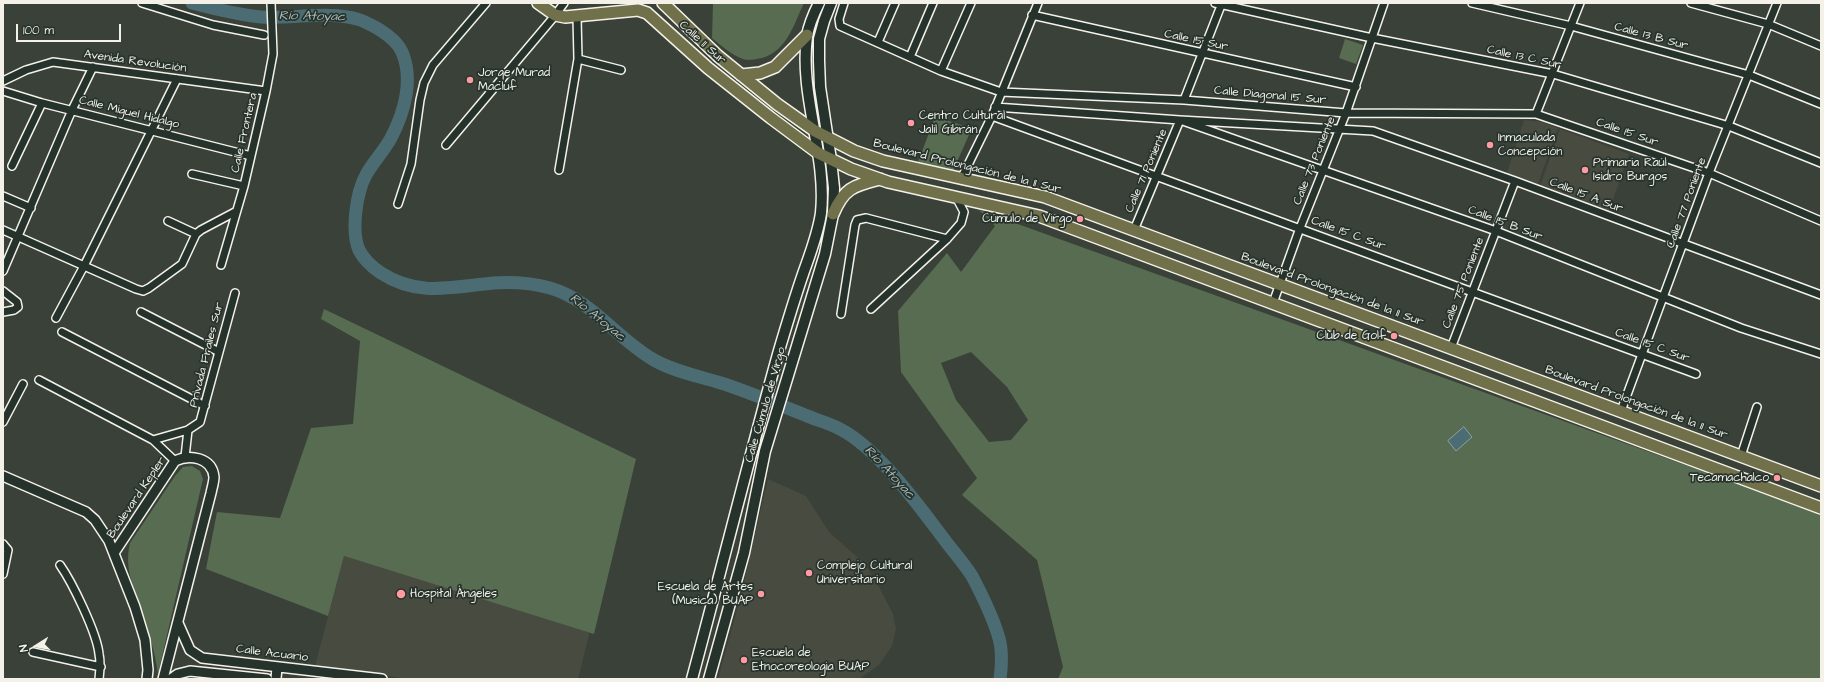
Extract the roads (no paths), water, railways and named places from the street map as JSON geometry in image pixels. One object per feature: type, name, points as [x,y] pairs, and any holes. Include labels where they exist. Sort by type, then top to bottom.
[{"type":"main road","points":[[538,3],[557,12]]},
{"type":"main road","name":"Calle 11 Sur","points":[[663,3],[718,56],[741,75],[815,131],[828,138]]},
{"type":"main road","points":[[741,75],[760,74],[775,67],[807,35],[819,3]]},
{"type":"main road","name":"Calle Cúmulo de Virgo","points":[[711,674],[744,552],[765,451],[825,254],[833,214],[834,188],[820,87],[819,39],[831,3]]},
{"type":"main road","name":"Calle 11 Sur","points":[[557,12],[577,17],[638,10],[647,13],[708,68],[771,118],[818,153],[831,160]]},
{"type":"main road","name":"Calle Cúmulo de Virgo","points":[[692,679],[752,447],[782,341],[814,243],[820,215],[822,190],[808,88],[807,35]]},
{"type":"main road","points":[[771,118],[778,104]]},
{"type":"main road","name":"Boulevard Prolongación de la 11 Sur","points":[[828,138],[854,151],[883,160],[1045,197],[1821,486]]},
{"type":"main road","points":[[831,160],[880,180],[1039,216],[1821,508]]},
{"type":"main road","points":[[833,214],[844,194],[851,188],[880,180]]},
{"type":"main road","points":[[703,637],[713,640],[711,674]]},
{"type":"street","points":[[142,3],[213,25],[264,35]]},
{"type":"street","name":"Calle Frontera","points":[[221,265],[235,212],[244,186],[266,91],[273,54],[271,3]]},
{"type":"street","points":[[398,204],[410,164],[424,83],[433,65],[486,3]]},
{"type":"street","points":[[446,145],[564,3]]},
{"type":"street","name":"Calle Diagonal 15 Sur","points":[[844,3],[839,19],[840,26],[941,71],[1001,92],[1184,100],[1346,113],[1536,114]]},
{"type":"street","points":[[878,42],[895,3]]},
{"type":"street","points":[[910,57],[933,3]]},
{"type":"street","points":[[941,71],[971,3]]},
{"type":"street","points":[[962,177],[992,116],[1038,3]]},
{"type":"street","name":"Calle 73 Poniente","points":[[1273,303],[1300,228],[1356,87],[1384,3]]},
{"type":"street","name":"Calle 13 B Sur","points":[[1472,3],[1571,26],[1749,75],[1821,104]]},
{"type":"street","points":[[1536,114],[1580,3]]},
{"type":"street","points":[[1691,3],[1768,24],[1821,46]]},
{"type":"street","name":"Calle 77 Poniente","points":[[1621,411],[1684,245],[1709,173],[1777,3]]},
{"type":"street","points":[[1184,100],[1204,54],[1220,4]]},
{"type":"street","name":"Calle 13 C Sur","points":[[1220,4],[1372,38],[1553,74],[1729,126],[1821,163]]},
{"type":"street","name":"Calle 15 Sur","points":[[1032,16],[1356,87]]},
{"type":"street","points":[[559,170],[578,59],[577,17]]},
{"type":"street","points":[[578,59],[621,70]]},
{"type":"street","name":"Avenida Revolución","points":[[3,81],[26,70],[53,62],[266,91]]},
{"type":"street","points":[[3,271],[72,110],[93,67]]},
{"type":"street","points":[[56,318],[84,266],[177,79]]},
{"type":"street","name":"Calle Miguel Hidalgo","points":[[3,91],[42,103],[251,156]]},
{"type":"street","points":[[12,166],[42,103]]},
{"type":"street","points":[[995,107],[1180,120],[1340,128]]},
{"type":"street","name":"Calle 15 Sur","points":[[1536,114],[1709,173],[1821,221]]},
{"type":"street","name":"Calle 15 C Sur","points":[[992,116],[1696,374]]},
{"type":"street","name":"Calle 15 B Sur","points":[[1180,120],[1496,231],[1664,299],[1741,328],[1821,354]]},
{"type":"street","name":"Calle 71 Poniente","points":[[1134,230],[1180,120]]},
{"type":"street","name":"Calle 15 A Sur","points":[[1340,128],[1373,131],[1515,181],[1821,295]]},
{"type":"street","points":[[192,174],[244,186]]},
{"type":"street","name":"Calle 75 Poniente","points":[[1451,348],[1515,181]]},
{"type":"street","points":[[3,196],[31,208]]},
{"type":"street","points":[[871,308],[947,239],[963,219],[964,212],[956,197]]},
{"type":"street","points":[[3,230],[143,291],[182,264],[196,234],[209,225],[235,212]]},
{"type":"street","points":[[841,314],[857,220],[866,218],[947,239]]},
{"type":"street","points":[[168,221],[196,234]]},
{"type":"street","points":[[3,291],[17,302],[18,307],[14,310],[3,312]]},
{"type":"street","name":"Privada Frailes Sur","points":[[188,430],[200,422],[235,293]]},
{"type":"street","points":[[141,312],[219,352]]},
{"type":"street","points":[[62,332],[205,406]]},
{"type":"street","points":[[39,380],[153,440],[175,461]]},
{"type":"street","points":[[3,422],[23,384]]},
{"type":"street","points":[[1741,456],[1758,407]]},
{"type":"street","points":[[153,440],[188,430],[185,457]]},
{"type":"street","name":"Boulevard Kepler","points":[[147,679],[148,670],[145,640],[135,607],[114,553],[175,461],[185,457],[198,458],[205,462],[212,470],[214,481],[163,679]]},
{"type":"street","points":[[3,476],[86,512],[98,525],[109,541],[114,553]]},
{"type":"street","points":[[3,544],[8,550],[3,574]]},
{"type":"street","points":[[60,565],[71,582],[97,642],[101,667],[99,679]]},
{"type":"street","name":"Calle Acuario","points":[[178,623],[190,650],[202,658],[382,679]]},
{"type":"street","points":[[33,652],[101,667]]},
{"type":"street","points":[[276,679],[277,667]]},
{"type":"street","points":[[171,679],[178,674],[190,671],[267,679]]},
{"type":"water","points":[[1464,427],[1472,437],[1456,451],[1448,441]]},
{"type":"waterway","name":"Río Atoyac","points":[[192,3],[218,10],[261,17],[323,15],[347,17],[366,22],[389,37],[398,45],[406,63],[406,96],[396,128],[388,143],[366,175],[362,183],[357,202],[355,233],[359,250],[368,263],[381,273],[395,280],[422,288],[449,288],[493,283],[529,284],[550,288],[579,301],[628,342],[662,364],[679,371],[752,394],[831,425],[854,438],[882,462],[895,477],[920,507],[972,576],[990,613],[1000,640],[1002,657],[1000,679]]},
{"type":"place","name":"Jorge Murad Macluf","points":[[470,80]]},
{"type":"place","name":"Centro Cultural Jalil Gibrán","points":[[911,123]]},
{"type":"place","name":"Inmaculada Concepción","points":[[1490,145]]},
{"type":"place","name":"Primaria Raúl Isidro Burgos","points":[[1585,170]]},
{"type":"place","name":"Cúmulo de Virgo","points":[[1080,219]]},
{"type":"place","name":"Club de Golf","points":[[1394,336]]},
{"type":"place","name":"Tecamachalco","points":[[1777,478]]},
{"type":"place","name":"Complejo Cultural Universitario","points":[[809,573]]},
{"type":"place","name":"Hospital Ángeles","points":[[401,594]]},
{"type":"place","name":"Escuela de Artes (Musica) BUAP","points":[[761,594]]},
{"type":"place","name":"Escuela de Etnocoreologia BUAP","points":[[744,660]]}]
